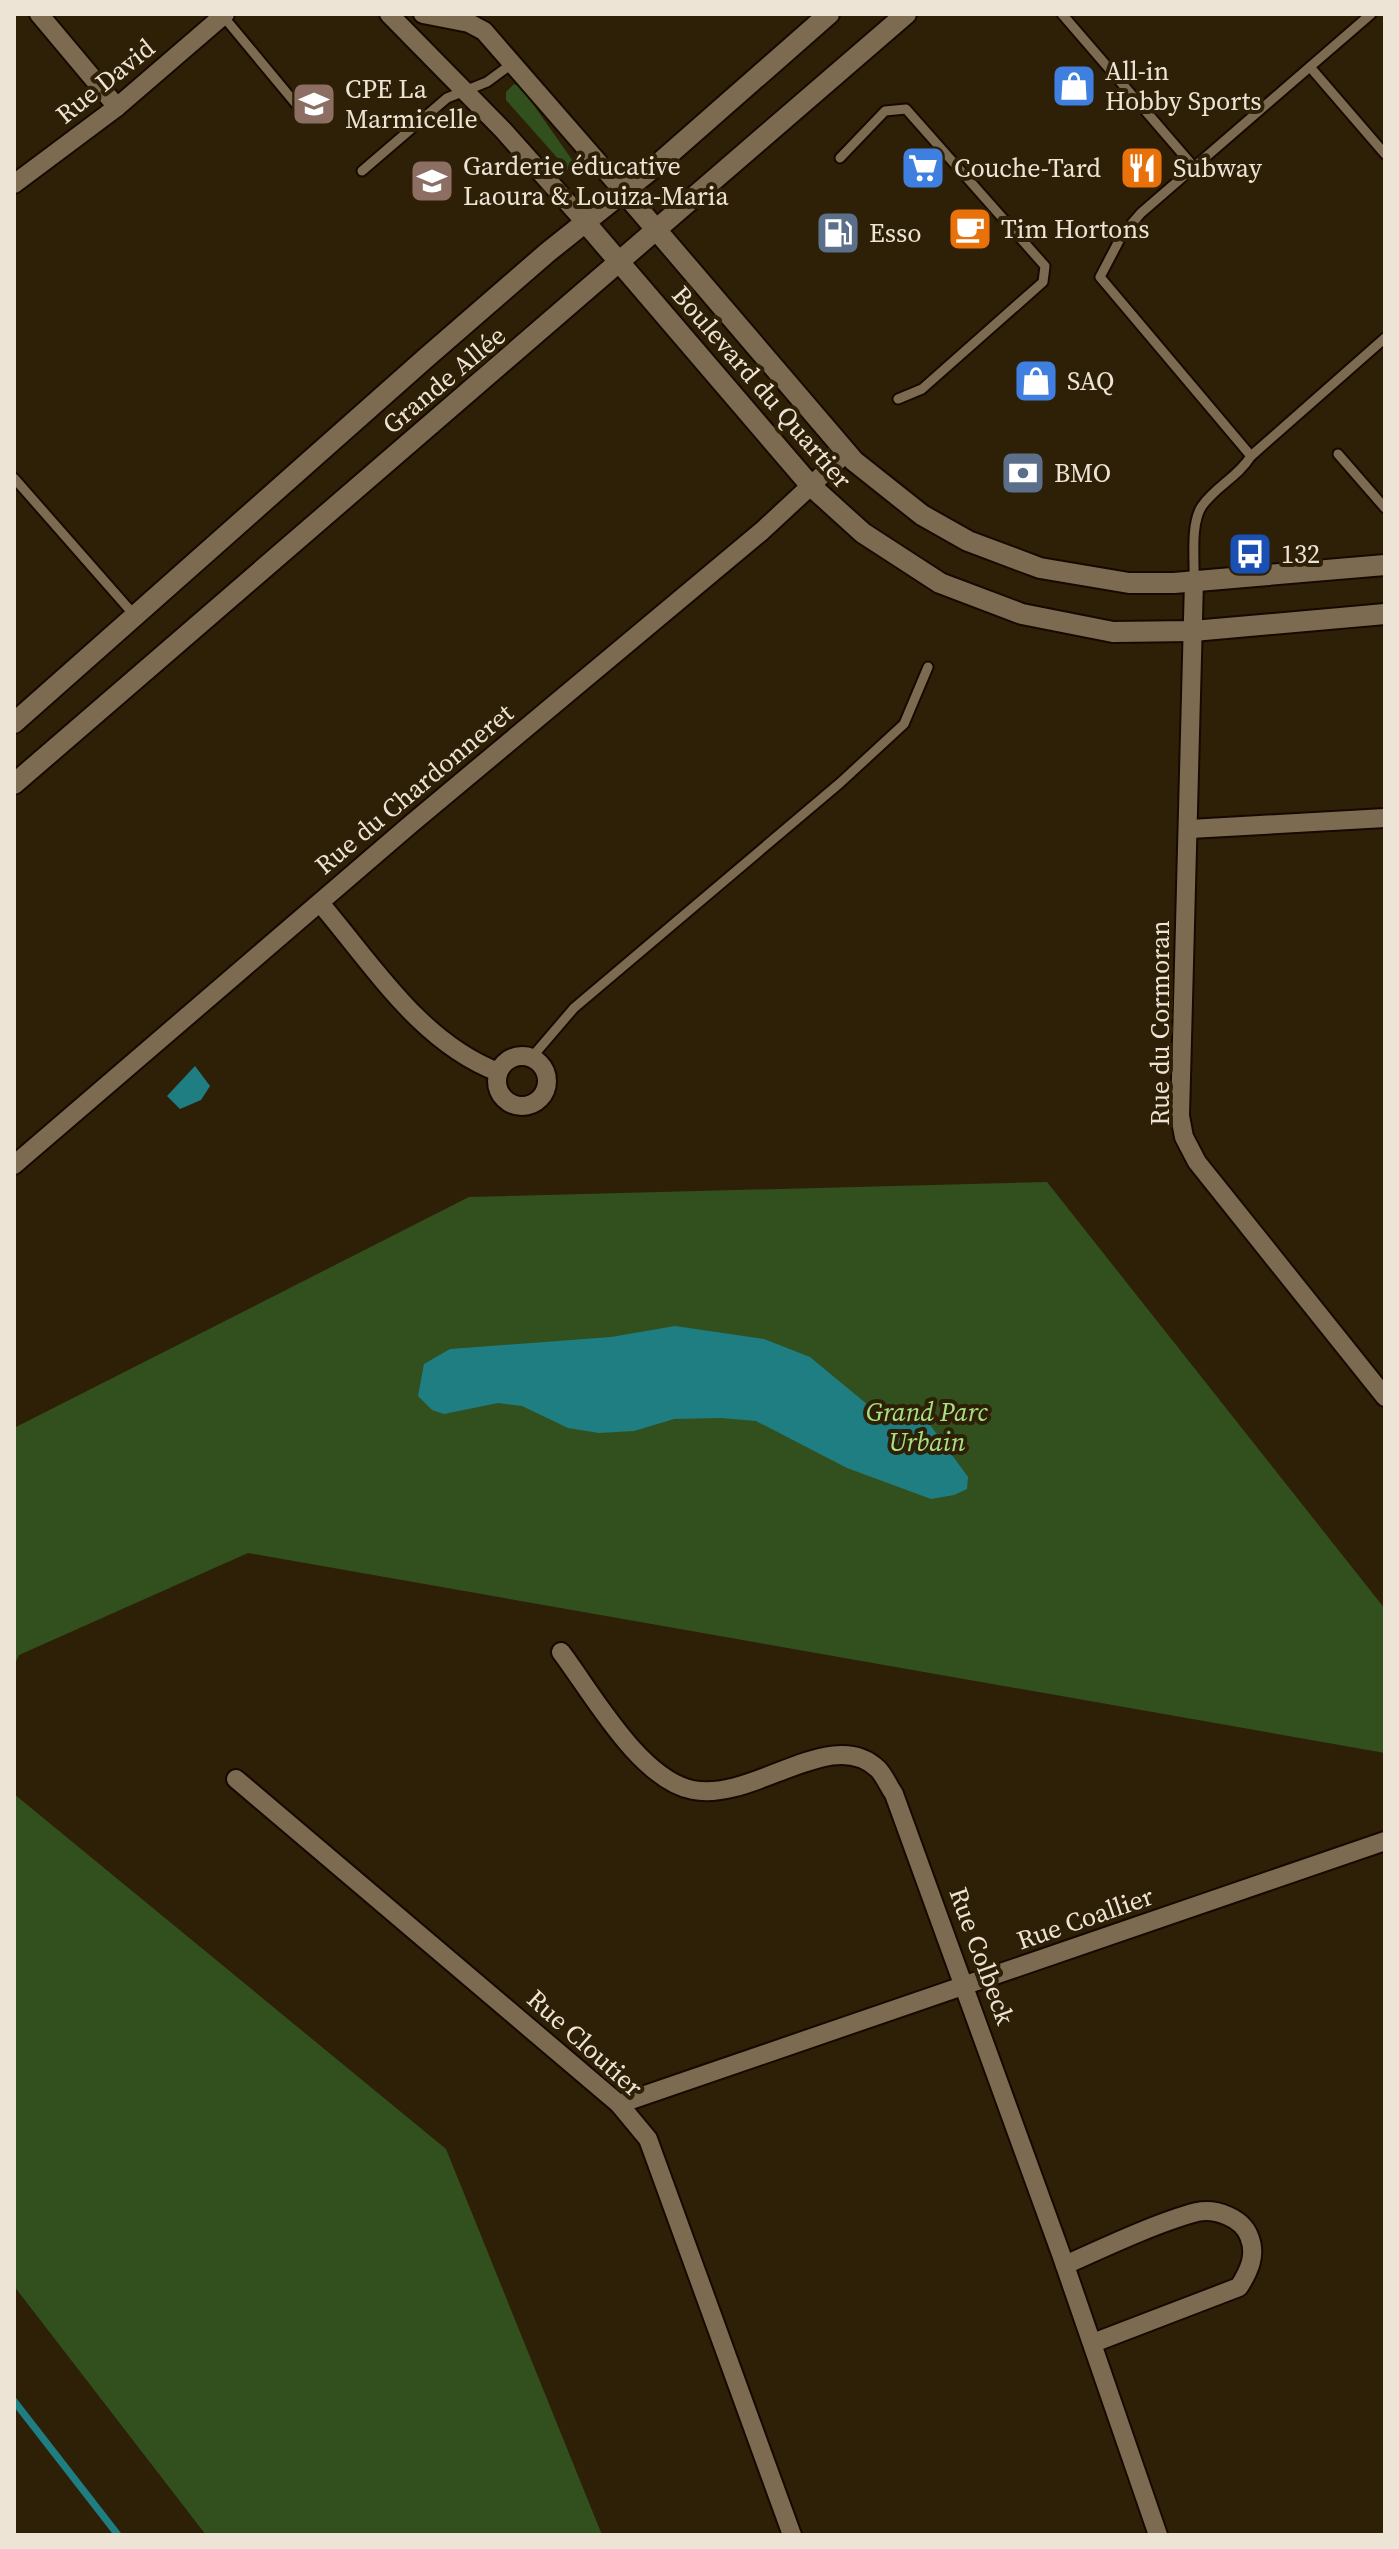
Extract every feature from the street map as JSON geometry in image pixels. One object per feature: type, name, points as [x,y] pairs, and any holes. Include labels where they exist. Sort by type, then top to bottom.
[{"type":"main road","name":"Grande Allée","points":[[14,723],[383,395],[829,14]]},
{"type":"main road","name":"Grande Allée","points":[[14,784],[906,14]]},
{"type":"main road","name":"Boulevard du Quartier","points":[[624,192],[847,452],[922,515],[998,555],[1040,568],[1094,579],[1151,584],[1385,565]]},
{"type":"main road","name":"Boulevard du Quartier","points":[[585,222],[811,486],[854,526],[902,561],[979,600],[1092,629],[1193,631],[1385,614]]},
{"type":"street","points":[[39,14],[117,107]]},
{"type":"street","points":[[389,14],[585,222]]},
{"type":"street","points":[[423,14],[476,26],[513,63],[624,192]]},
{"type":"street","name":"Rue David","points":[[14,184],[117,107],[224,15]]},
{"type":"street","name":"Rue du Chardonneret","points":[[14,1165],[811,486],[847,452]]},
{"type":"street","name":"Rue du Cormoran","points":[[1194,581],[1190,829],[1180,1116],[1184,1137],[1197,1162],[1385,1397]]},
{"type":"street","points":[[1190,829],[1385,818]]},
{"type":"street","points":[[320,903],[431,1032],[470,1060],[498,1072]]},
{"type":"street","points":[[512,1057],[532,1057],[543,1065],[548,1078],[546,1091],[531,1105],[517,1106],[505,1100],[498,1088],[498,1072],[512,1057]]},
{"type":"street","name":"Rue Colbeck","points":[[561,1652],[642,1761],[692,1790],[734,1791],[826,1755],[854,1754],[878,1769],[894,1794],[966,1987],[1158,2535]]},
{"type":"street","name":"Rue Cloutier","points":[[236,1779],[619,2104],[648,2139],[792,2535]]},
{"type":"street","name":"Rue Coallier","points":[[619,2104],[1385,1841]]},
{"type":"street","points":[[1065,2265],[1199,2211],[1224,2214],[1245,2226],[1252,2244],[1251,2268],[1239,2287],[1093,2343]]},
{"type":"lane","points":[[1062,14],[1193,166]]},
{"type":"lane","points":[[1251,456],[1100,277],[1122,235],[1193,166],[1371,14]]},
{"type":"lane","points":[[224,15],[296,104]]},
{"type":"lane","points":[[362,171],[447,98],[487,82],[513,63]]},
{"type":"lane","points":[[1310,67],[1385,154]]},
{"type":"lane","points":[[840,158],[885,111],[906,109],[1045,266],[1043,282],[922,389],[898,399]]},
{"type":"lane","points":[[1194,581],[1200,511],[1241,473],[1251,456],[1385,338]]},
{"type":"lane","points":[[1338,454],[1385,508]]},
{"type":"lane","points":[[15,481],[136,617]]},
{"type":"lane","points":[[532,1057],[574,1008],[840,783],[904,724],[928,667]]},
{"type":"green space","points":[[514,84],[521,87],[582,174],[576,179],[506,100],[506,92]]},
{"type":"green space","name":"Grand Parc Urbain","points":[[1047,1182],[1385,1609],[1385,1753],[248,1553],[19,1655],[14,1666],[14,1428],[469,1197]]},
{"type":"green space","points":[[14,1794],[446,2149],[602,2535],[206,2535],[14,2286]]},
{"type":"water","points":[[195,1066],[210,1086],[201,1100],[180,1109],[167,1096]]},
{"type":"water","points":[[675,1326],[764,1339],[810,1357],[868,1405],[928,1422],[968,1477],[967,1489],[931,1499],[847,1468],[756,1421],[674,1419],[634,1431],[599,1433],[568,1428],[522,1406],[498,1403],[444,1414],[432,1410],[418,1396],[424,1364],[450,1349],[611,1337]]},
{"type":"waterway","points":[[14,2401],[118,2535]]},
{"type":"place","name":"All-in Hobby Sports","points":[[1074,86]]},
{"type":"place","name":"CPE La Marmicelle","points":[[314,104]]},
{"type":"place","name":"Couche-Tard","points":[[923,168]]},
{"type":"place","name":"Subway","points":[[1142,168]]},
{"type":"place","name":"Garderie éducative Laoura & Louiza-Maria","points":[[432,181]]},
{"type":"place","name":"Tim Hortons","points":[[970,229]]},
{"type":"place","name":"Esso","points":[[838,233]]},
{"type":"place","name":"SAQ","points":[[1036,381]]},
{"type":"place","name":"BMO","points":[[1023,473]]},
{"type":"place","name":"132","points":[[1250,554]]}]
